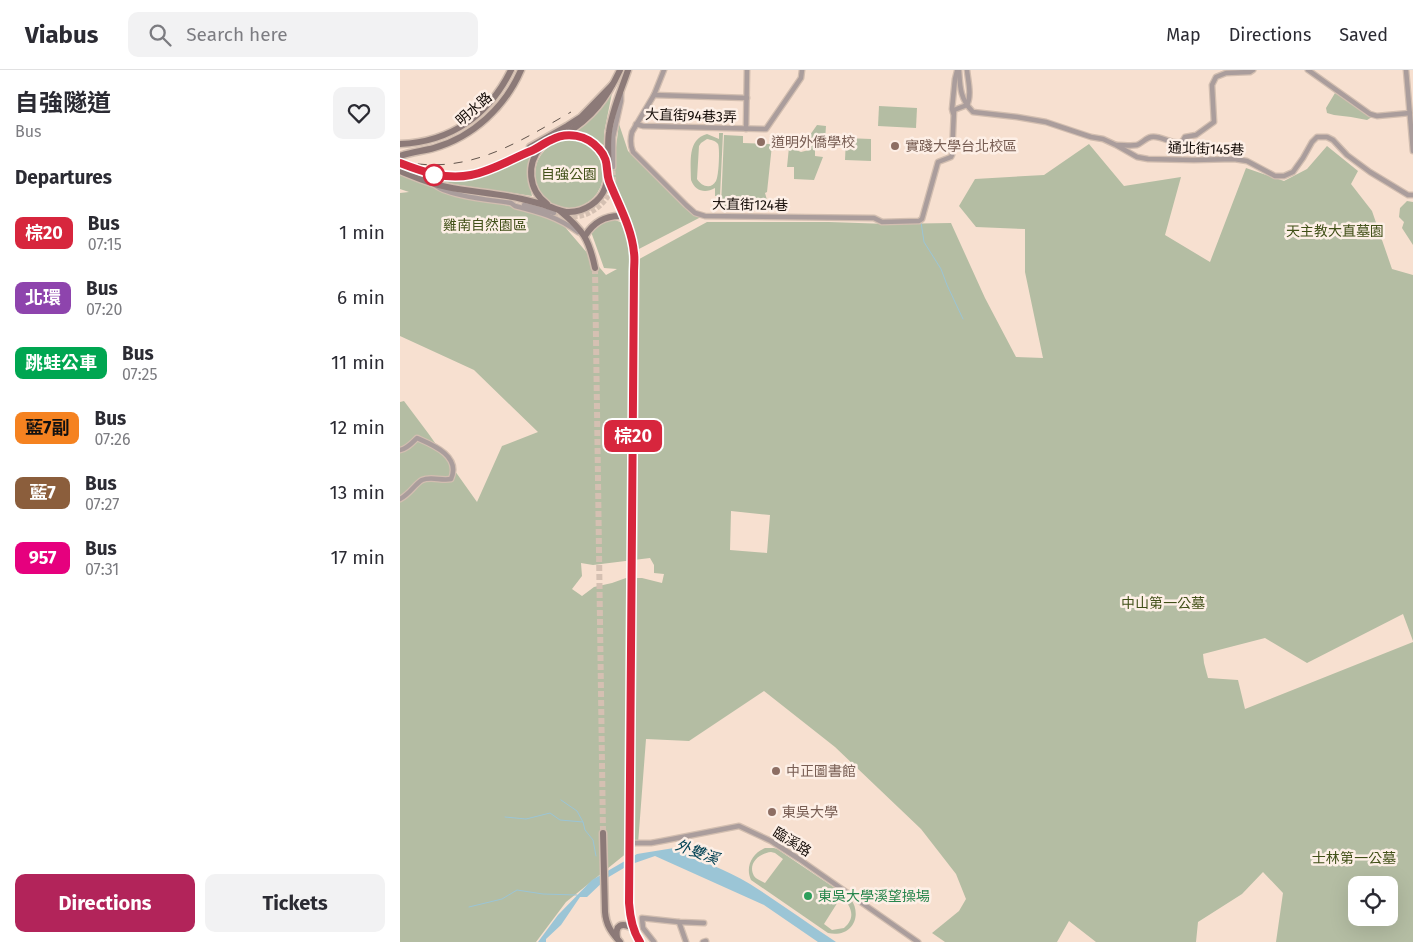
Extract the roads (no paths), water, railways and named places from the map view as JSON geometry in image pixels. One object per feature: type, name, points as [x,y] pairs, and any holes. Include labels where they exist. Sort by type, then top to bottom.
[{"type":"main road","name":"明水路","points":[[400,144],[422,142],[434,138],[450,132],[473,118],[495,96],[511,70]]},
{"type":"main road","name":"明水路","points":[[400,156],[435,148],[462,137],[475,128],[486,120],[504,100],[521,70]]},
{"type":"main road","points":[[562,136],[585,121],[604,100],[620,70]]},
{"type":"main road","points":[[557,212],[581,210],[591,206],[605,188],[610,167],[607,145],[609,131],[613,111],[628,70]]},
{"type":"main road","points":[[519,155],[581,117],[612,85]]},
{"type":"main road","points":[[595,268],[592,251],[585,236],[574,222],[542,201],[537,194],[533,186],[531,168],[533,159],[544,145],[552,139],[570,135],[588,139],[595,144],[610,167]]},
{"type":"main road","points":[[400,163],[433,174],[457,177],[492,169],[544,145]]},
{"type":"main road","points":[[400,171],[433,183],[550,206]]},
{"type":"main road","points":[[608,178],[632,240],[634,272]]},
{"type":"main road","points":[[585,236],[594,224],[610,216],[623,216]]},
{"type":"main road","points":[[603,833],[604,912],[606,922],[618,940]]},
{"type":"main road","points":[[630,834],[630,917],[640,942]]},
{"type":"main road","points":[[618,940],[617,927],[624,925],[633,928]]},
{"type":"street","name":"大直街124巷","points":[[664,70],[654,95],[636,124],[630,138],[630,146],[633,152],[686,205],[699,215],[725,217],[874,218],[882,222],[919,221],[922,219],[938,162],[952,155],[953,114]]},
{"type":"street","points":[[746,129],[747,70]]},
{"type":"street","name":"大直街94巷3弄","points":[[636,124],[643,126],[766,129],[801,78],[802,70]]},
{"type":"street","points":[[958,70],[966,105]]},
{"type":"street","points":[[953,114],[955,80],[958,70]]},
{"type":"street","points":[[953,114],[954,110],[966,105],[969,101],[968,70]]},
{"type":"street","points":[[1116,145],[1138,145],[1151,137],[1177,144],[1182,142],[1185,137],[1196,135],[1214,122],[1212,85],[1216,77],[1226,72],[1250,72],[1253,70]]},
{"type":"street","points":[[1308,70],[1370,114],[1377,116],[1410,113]]},
{"type":"street","points":[[1406,70],[1413,151]]},
{"type":"street","points":[[654,95],[747,98]]},
{"type":"street","name":"通北街145巷","points":[[966,105],[973,112],[1046,122],[1091,137],[1103,139],[1137,157],[1194,160],[1234,159],[1252,163],[1275,176],[1284,176],[1293,172],[1312,142],[1317,137],[1327,137],[1370,172],[1408,195],[1413,195]]},
{"type":"street","points":[[433,183],[438,188],[454,194],[516,203],[557,212]]},
{"type":"street","points":[[511,203],[557,218],[585,236]]},
{"type":"street","points":[[400,450],[404,450],[417,438],[440,448],[450,459],[453,472],[451,479],[429,479],[419,482],[407,496],[400,499]]},
{"type":"street","name":"臨溪路","points":[[634,843],[651,843],[739,826],[771,841],[799,859],[918,942]]},
{"type":"street","points":[[654,942],[643,928],[642,918],[704,923]]},
{"type":"street","points":[[678,922],[686,942]]},
{"type":"water","name":"外雙溪","points":[[674,848],[741,879],[836,942],[818,942],[764,905],[655,856],[629,865],[607,878],[587,897],[580,897],[561,925],[546,939],[546,942],[538,942],[558,915],[592,880],[637,854]]},
{"type":"waterway","points":[[921,222],[924,242],[941,269],[963,319]]},
{"type":"waterway","points":[[561,800],[577,811],[583,822]]},
{"type":"waterway","points":[[505,817],[526,819],[550,813],[560,820],[583,822],[585,830],[593,840],[596,856]]},
{"type":"waterway","points":[[469,907],[502,899],[517,890],[543,894],[577,895]]},
{"type":"tunnel","points":[[554,213],[574,217],[594,211],[604,202],[612,190],[614,183],[613,167]]},
{"type":"tunnel","points":[[595,268],[603,833]]},
{"type":"tunnel","points":[[630,834],[634,272]]},
{"type":"railway","points":[[400,161],[424,165],[469,161],[510,146],[571,112]]},
{"type":"place","name":"道明外僑學校","points":[[761,142]]},
{"type":"place","name":"實踐大學台北校區","points":[[895,146]]},
{"type":"place","name":"中正圖書館","points":[[776,771]]},
{"type":"place","name":"東吳大學","points":[[772,812]]},
{"type":"place","name":"東吳大學溪望操場","points":[[808,896]]},
{"type":"park label","name":"自強公園","points":[[569,174]]},
{"type":"park label","name":"雞南自然園區","points":[[485,225]]},
{"type":"park label","name":"天主教大直墓園","points":[[1335,231]]},
{"type":"park label","name":"中山第一公墓","points":[[1163,603]]},
{"type":"park label","name":"士林第一公墓","points":[[1354,858]]}]
